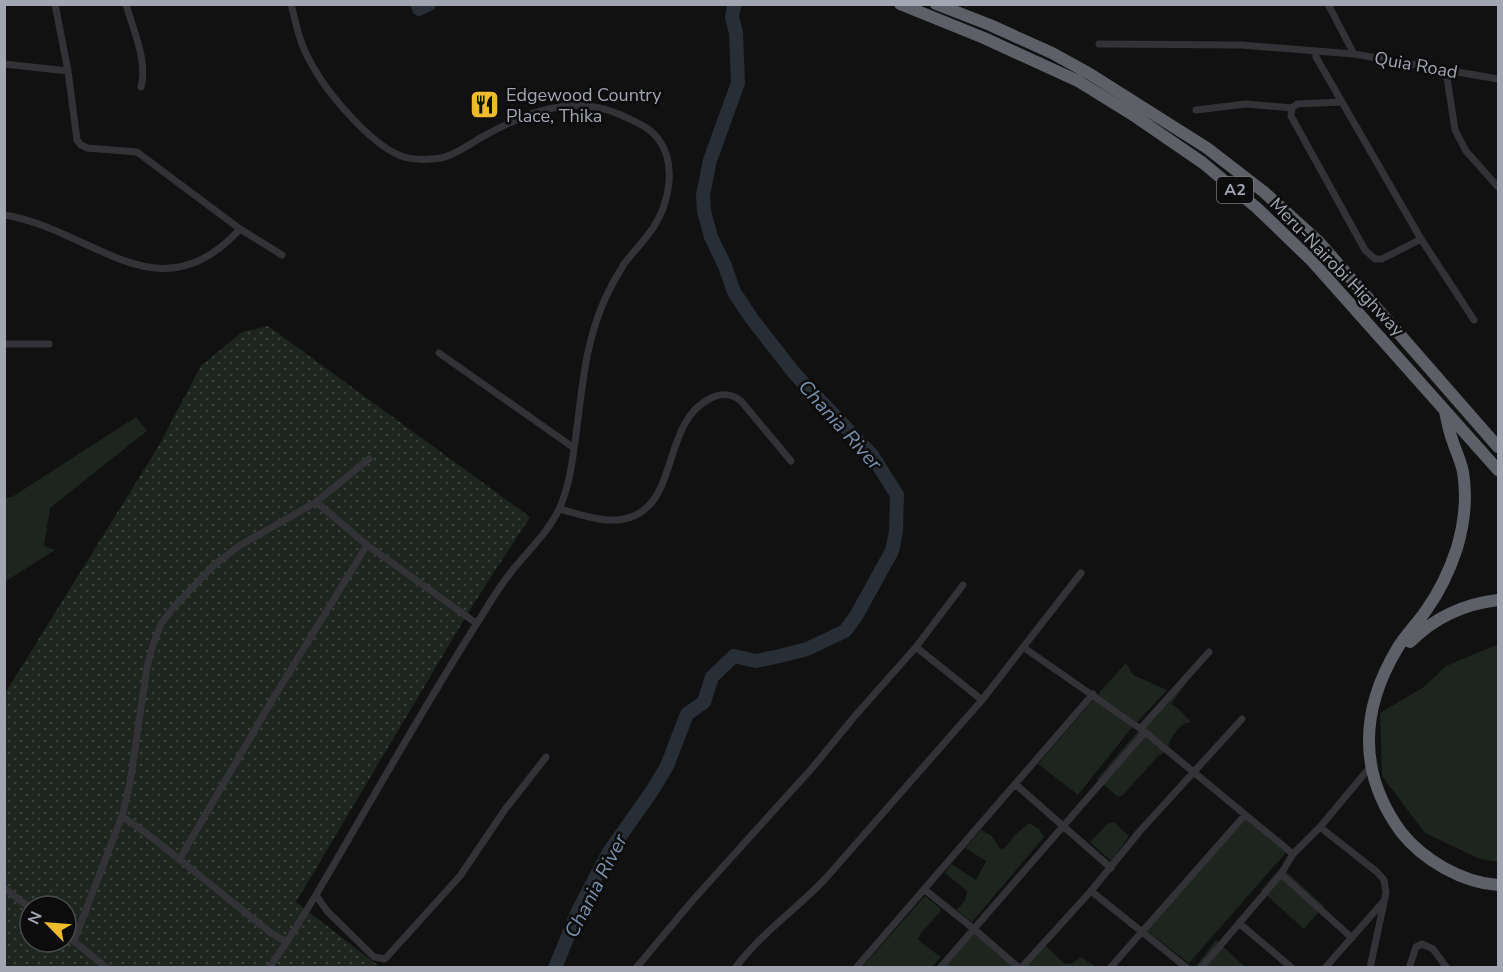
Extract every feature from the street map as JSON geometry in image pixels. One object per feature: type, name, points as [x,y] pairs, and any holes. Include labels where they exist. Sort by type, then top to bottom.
[{"type":"highway","name":"Meru-Nairobi Highway","points":[[900,4],[984,38],[1078,81],[1203,163],[1257,208],[1312,261],[1498,470]]},
{"type":"highway","name":"Meru-Nairobi Highway","points":[[936,4],[1052,53],[1090,74],[1207,148],[1264,192],[1319,242],[1498,447]]},
{"type":"highway","points":[[1444,408],[1452,441],[1463,470],[1464,513],[1457,547],[1445,578],[1428,608],[1397,648],[1374,702],[1370,723],[1371,766],[1375,785],[1383,804],[1407,839],[1421,852],[1462,876],[1498,885]]},
{"type":"highway","points":[[1483,429],[1498,441]]},
{"type":"highway","points":[[1385,673],[1401,651],[1439,618],[1460,607],[1498,600]]},
{"type":"street","points":[[55,4],[68,71],[77,140],[81,145],[87,148],[137,152],[240,229],[282,255]]},
{"type":"street","points":[[126,4],[144,75],[141,87]]},
{"type":"street","points":[[269,968],[316,895],[495,594],[546,531],[559,509],[567,486],[591,336],[605,299],[623,266],[654,226],[664,205],[670,181],[667,158],[659,140],[644,125],[612,111],[588,105],[563,106],[535,112],[502,126],[444,157],[420,160],[401,156],[380,144],[353,119],[323,83],[309,60],[291,4]]},
{"type":"street","name":"Quia Road","points":[[1330,5],[1354,54],[1498,79]]},
{"type":"street","points":[[1099,44],[1241,45],[1354,54]]},
{"type":"street","points":[[1316,51],[1316,57],[1341,102],[1421,238],[1474,320]]},
{"type":"street","points":[[4,64],[68,71]]},
{"type":"street","points":[[1446,71],[1455,130],[1466,151],[1498,187]]},
{"type":"street","points":[[1196,110],[1246,104],[1292,108],[1297,104],[1341,102]]},
{"type":"street","points":[[1292,108],[1291,116],[1369,255],[1375,259],[1382,259],[1421,238]]},
{"type":"street","points":[[4,215],[37,222],[137,266],[160,270],[177,269],[206,258],[225,246],[240,229]]},
{"type":"street","points":[[4,344],[49,344]]},
{"type":"street","points":[[439,353],[574,448]]},
{"type":"street","points":[[559,509],[593,518],[614,520],[635,516],[644,511],[660,488],[686,420],[703,402],[718,395],[731,395],[741,401],[791,461]]},
{"type":"street","points":[[78,931],[122,816],[130,783],[147,667],[162,624],[173,608],[214,565],[239,546],[316,502],[369,459]]},
{"type":"street","points":[[316,502],[367,545],[477,623]]},
{"type":"street","points":[[179,860],[274,697],[367,545]]},
{"type":"street","points":[[735,968],[764,934],[826,878],[982,700],[1081,573]]},
{"type":"street","points":[[636,968],[693,900],[813,767],[915,647],[963,585]]},
{"type":"street","points":[[915,647],[982,700]]},
{"type":"street","points":[[1023,647],[1143,730],[1293,854]]},
{"type":"street","points":[[940,968],[1209,652]]},
{"type":"street","points":[[856,968],[1093,694]]},
{"type":"street","points":[[924,890],[1020,968],[1091,891],[1140,831],[1242,718]]},
{"type":"street","points":[[316,895],[327,911],[374,957],[385,959],[460,876],[504,811],[546,757]]},
{"type":"street","points":[[1201,968],[1281,874],[1293,854],[1320,827],[1371,766]]},
{"type":"street","points":[[1014,784],[1111,868]]},
{"type":"street","points":[[1110,968],[1245,815]]},
{"type":"street","points":[[122,816],[270,933],[287,942]]},
{"type":"street","points":[[1320,827],[1352,851],[1384,880],[1385,900],[1370,968]]},
{"type":"street","points":[[1281,874],[1352,938]]},
{"type":"street","points":[[4,888],[18,899]]},
{"type":"street","points":[[1091,891],[1187,968]]},
{"type":"street","points":[[1325,968],[1385,900]]},
{"type":"street","points":[[1239,923],[1292,968]]},
{"type":"street","points":[[78,944],[107,968]]},
{"type":"street","points":[[1409,968],[1416,947],[1422,944],[1433,949],[1447,968]]},
{"type":"shaded area","points":[[268,326],[530,517],[471,608],[296,902],[380,967],[5,967],[4,695],[158,447],[201,366],[242,332]]},
{"type":"shaded area","points":[[136,417],[147,431],[50,508],[44,546],[55,550],[6,581],[5,589],[5,498],[12,497]]},
{"type":"shaded area","points":[[1498,646],[1498,862],[1480,859],[1425,833],[1382,776],[1380,713],[1424,687],[1446,666]]},
{"type":"shaded area","points":[[1126,663],[1133,675],[1167,690],[1137,722],[1097,695]]},
{"type":"shaded area","points":[[1182,679],[1185,685],[1171,704],[1191,722],[1180,727],[1168,746],[1142,727]]},
{"type":"shaded area","points":[[1094,699],[1133,726],[1078,795],[1038,764]]},
{"type":"shaded area","points":[[1139,730],[1167,751],[1158,756],[1122,796],[1118,797],[1097,779]]},
{"type":"shaded area","points":[[1248,815],[1290,848],[1189,963],[1143,928]]},
{"type":"shaded area","points":[[1114,822],[1129,836],[1111,861],[1090,842],[1107,824]]},
{"type":"shaded area","points":[[1029,823],[1039,829],[1044,837],[972,922],[957,910],[965,900],[967,891],[945,873],[951,864],[976,880],[986,861],[965,848],[981,830],[992,836],[1000,849],[1005,848],[1014,836]]},
{"type":"shaded area","points":[[1281,867],[1324,906],[1304,929],[1261,890]]},
{"type":"shaded area","points":[[925,896],[940,908],[940,912],[918,939],[941,957],[932,967],[862,967]]},
{"type":"shaded area","points":[[972,929],[1016,968],[939,968]]},
{"type":"shaded area","points":[[1216,940],[1245,967],[1196,966]]},
{"type":"shaded area","points":[[1044,944],[1065,964],[1073,963],[1081,957],[1096,967],[1023,968]]},
{"type":"waterway","name":"Chania River","points":[[418,4],[419,9],[429,4]]},
{"type":"waterway","name":"Chania River","points":[[555,968],[578,911],[609,852],[667,766],[687,714],[704,702],[712,677],[734,656],[756,661],[780,656],[807,649],[845,631],[856,616],[892,551],[896,532],[897,495],[872,455],[795,374],[752,319],[734,292],[711,237],[704,211],[703,195],[710,160],[738,83],[736,33],[732,17],[733,4]]},
{"type":"place","name":"Edgewood Country Place, Thika","points":[[485,105]]}]
